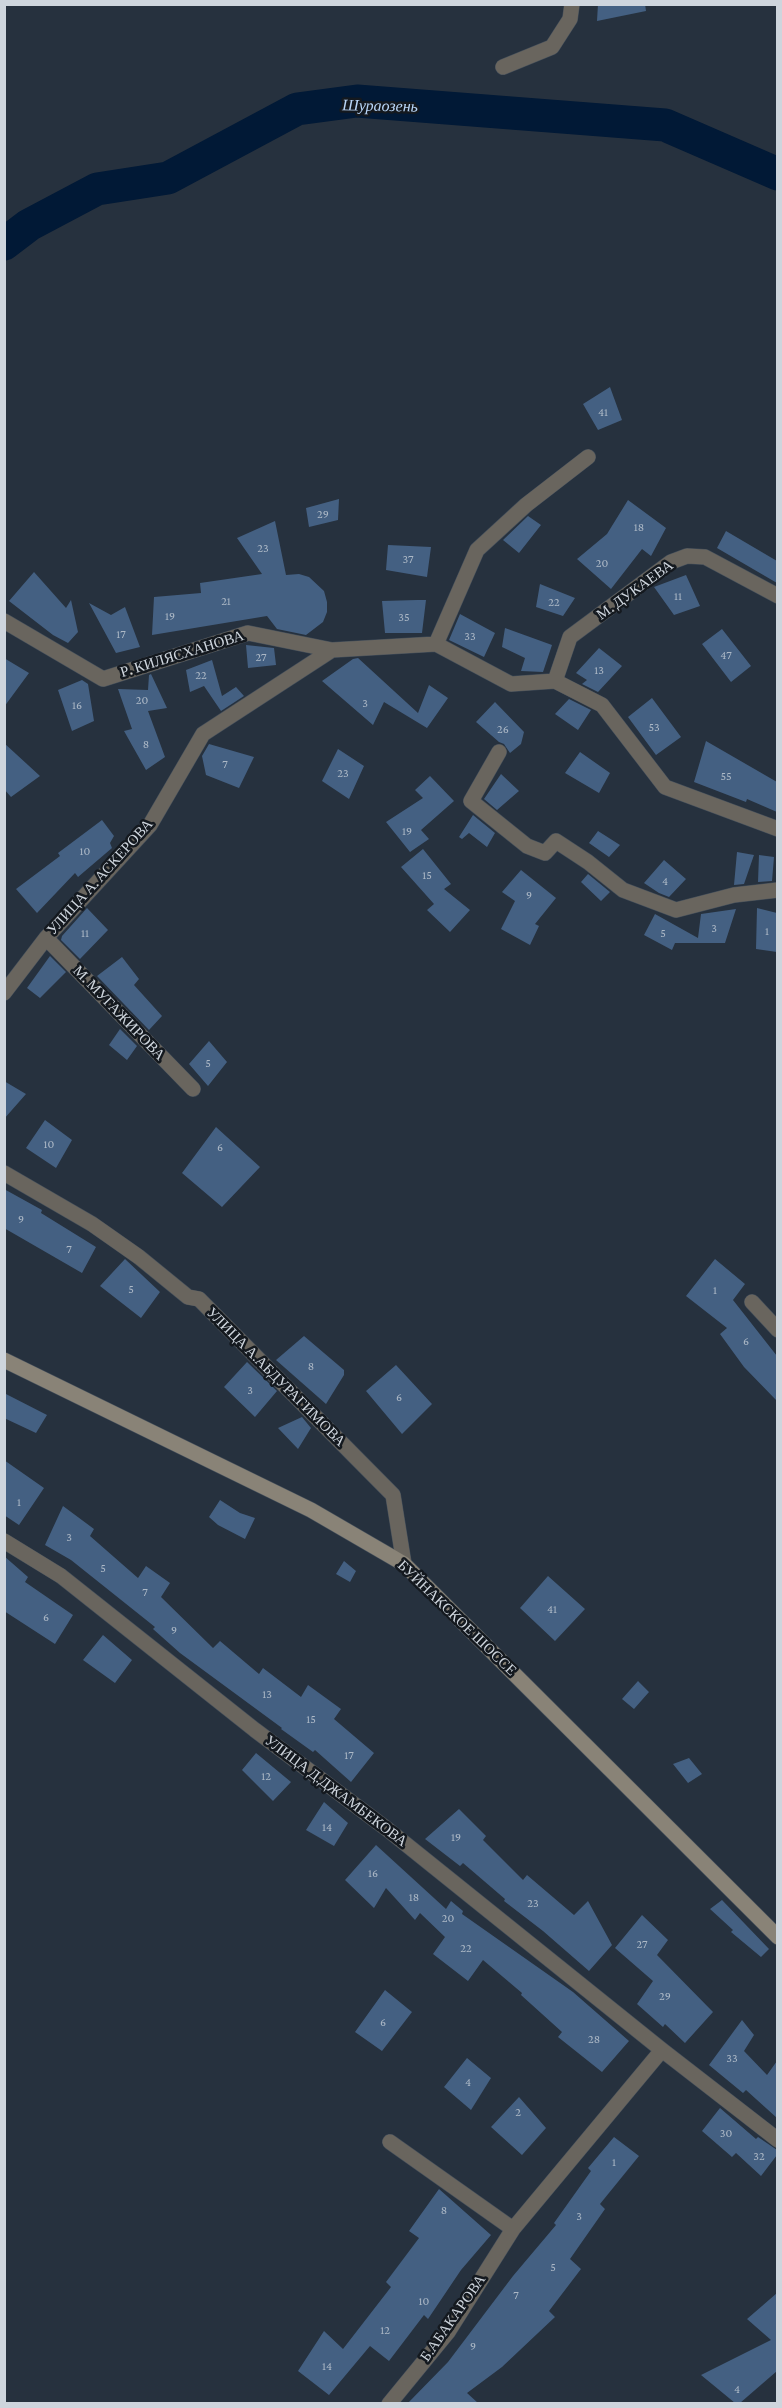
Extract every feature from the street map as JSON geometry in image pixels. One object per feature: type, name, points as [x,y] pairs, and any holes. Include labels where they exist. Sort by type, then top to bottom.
[{"type":"main road","name":"БУЙНАКСКОЕ ШОССЕ","points":[[4,1360],[311,1510],[404,1564],[777,1937]]},
{"type":"street","points":[[503,67],[552,47],[570,19],[572,4]]},
{"type":"street","points":[[588,457],[526,505],[477,550],[436,644],[511,684],[555,681],[603,705],[665,787],[777,829]]},
{"type":"street","name":"М. ДУКАЕВА","points":[[555,681],[570,637],[670,562],[687,555],[705,557],[777,596]]},
{"type":"street","name":"Р. КИЛЯСХАНОВА","points":[[4,621],[103,679],[248,633],[332,650],[436,644]]},
{"type":"street","name":"УЛИЦА А. АСКЕРОВА","points":[[4,993],[46,938],[150,825],[203,734],[332,650]]},
{"type":"street","points":[[499,752],[471,801],[527,846],[545,853],[556,842],[588,862],[623,890],[676,910],[734,896],[777,890]]},
{"type":"street","name":"М. МУГАЖИРОВА","points":[[46,938],[193,1089]]},
{"type":"street","name":"УЛИЦА А.АБДУРАГИМОВА","points":[[4,1173],[92,1224],[140,1257],[188,1297],[199,1299],[393,1495],[404,1564]]},
{"type":"street","points":[[753,1302],[777,1330]]},
{"type":"street","name":"УЛИЦА Д.ДЖАМБЕКОВА","points":[[4,1541],[61,1576],[255,1730],[387,1829],[777,2140]]},
{"type":"street","name":"Б.АБАКАРОВА","points":[[389,2403],[448,2332],[513,2229],[662,2050]]},
{"type":"street","points":[[390,2142],[513,2229]]},
{"type":"building","points":[[598,4],[645,4],[646,11],[597,21]]},
{"type":"building","points":[[610,387],[622,420],[598,430],[583,404]]},
{"type":"building","points":[[339,499],[338,520],[309,527],[306,508]]},
{"type":"building","points":[[628,500],[666,528],[651,556],[642,549],[611,589],[577,559],[607,534]]},
{"type":"building","points":[[528,516],[541,525],[519,553],[503,540]]},
{"type":"building","points":[[275,521],[286,575],[299,574],[309,577],[324,591],[327,612],[323,622],[306,635],[277,629],[267,616],[152,635],[154,597],[201,593],[200,583],[262,574],[237,538]]},
{"type":"building","points":[[726,531],[777,561],[777,583],[717,548]]},
{"type":"building","points":[[388,545],[431,547],[427,577],[386,570]]},
{"type":"building","points":[[34,572],[66,608],[71,600],[78,632],[68,643],[53,635],[9,601]]},
{"type":"building","points":[[686,575],[700,606],[674,615],[654,587]]},
{"type":"building","points":[[540,584],[575,598],[563,616],[536,607]]},
{"type":"building","points":[[426,600],[422,633],[385,633],[382,601]]},
{"type":"building","points":[[89,603],[111,615],[125,607],[140,647],[116,653]]},
{"type":"building","points":[[460,614],[495,633],[484,657],[449,640]]},
{"type":"building","points":[[505,628],[552,645],[543,672],[521,671],[525,658],[502,647]]},
{"type":"building","points":[[722,629],[751,666],[731,682],[702,644]]},
{"type":"building","points":[[246,645],[274,648],[276,665],[248,668]]},
{"type":"building","points":[[599,648],[622,666],[598,692],[582,684],[587,680],[576,673]]},
{"type":"building","points":[[4,658],[29,673],[4,707]]},
{"type":"building","points":[[358,658],[418,713],[429,685],[448,698],[427,728],[384,702],[373,725],[322,681],[353,659]]},
{"type":"building","points":[[212,660],[222,696],[236,687],[244,696],[221,711],[204,686],[190,692],[186,670]]},
{"type":"building","points":[[151,674],[167,708],[148,711],[165,757],[146,770],[124,731],[132,729],[118,689],[148,690]]},
{"type":"building","points":[[82,680],[88,684],[94,721],[72,731],[58,690]]},
{"type":"building","points":[[652,698],[681,737],[656,755],[628,717]]},
{"type":"building","points":[[569,699],[591,710],[578,730],[555,714]]},
{"type":"building","points":[[495,702],[524,732],[521,744],[510,753],[504,744],[476,722]]},
{"type":"building","points":[[706,741],[777,782],[777,812],[747,799],[746,802],[694,782]]},
{"type":"building","points":[[4,743],[40,776],[11,797],[4,789]]},
{"type":"building","points":[[209,744],[254,757],[239,788],[206,775],[202,756]]},
{"type":"building","points":[[338,749],[364,766],[349,799],[322,781]]},
{"type":"building","points":[[580,752],[610,773],[599,793],[565,773]]},
{"type":"building","points":[[501,774],[519,791],[497,810],[484,799]]},
{"type":"building","points":[[430,776],[454,801],[421,830],[429,839],[410,852],[386,822],[423,798],[415,790]]},
{"type":"building","points":[[473,815],[495,833],[487,847],[469,833],[462,839],[459,837]]},
{"type":"building","points":[[102,820],[114,836],[110,843],[112,848],[78,877],[75,873],[37,913],[16,889]]},
{"type":"building","points":[[598,831],[620,845],[609,857],[589,843]]},
{"type":"building","points":[[423,849],[451,884],[444,889],[470,910],[450,932],[427,910],[434,904],[401,867]]},
{"type":"building","points":[[737,852],[754,855],[744,884],[734,885]]},
{"type":"building","points":[[759,855],[774,857],[772,881],[758,882]]},
{"type":"building","points":[[664,860],[686,879],[669,897],[644,883]]},
{"type":"building","points":[[521,870],[556,898],[535,924],[539,926],[530,945],[501,929],[515,901],[502,892]]},
{"type":"building","points":[[588,874],[610,892],[601,901],[581,882]]},
{"type":"building","points":[[87,908],[108,930],[80,959],[61,940]]},
{"type":"building","points":[[757,908],[777,913],[777,952],[756,949]]},
{"type":"building","points":[[736,909],[725,943],[675,943],[672,950],[644,935],[655,914],[698,938],[701,914]]},
{"type":"building","points":[[50,956],[66,972],[40,998],[27,988]]},
{"type":"building","points":[[122,957],[139,979],[134,985],[162,1016],[149,1030],[97,976]]},
{"type":"building","points":[[120,1029],[137,1046],[127,1060],[109,1045]]},
{"type":"building","points":[[209,1041],[227,1062],[208,1086],[189,1064]]},
{"type":"building","points":[[4,1081],[26,1094],[4,1119]]},
{"type":"building","points":[[45,1120],[72,1140],[56,1168],[26,1148]]},
{"type":"building","points":[[216,1127],[260,1167],[222,1207],[182,1173]]},
{"type":"building","points":[[4,1189],[42,1210],[41,1213],[96,1247],[82,1273],[4,1228]]},
{"type":"building","points":[[125,1259],[160,1292],[141,1318],[100,1286]]},
{"type":"building","points":[[715,1259],[745,1284],[733,1300],[777,1356],[777,1401],[744,1367],[720,1334],[727,1328],[686,1296]]},
{"type":"building","points":[[304,1336],[344,1370],[344,1375],[326,1404],[276,1360]]},
{"type":"building","points":[[247,1362],[277,1391],[255,1417],[224,1387]]},
{"type":"building","points":[[396,1365],[432,1404],[402,1434],[366,1391]]},
{"type":"building","points":[[4,1393],[47,1415],[36,1433],[4,1418]]},
{"type":"building","points":[[302,1417],[311,1428],[298,1449],[278,1428]]},
{"type":"building","points":[[4,1460],[44,1488],[19,1525],[4,1515]]},
{"type":"building","points":[[220,1500],[240,1513],[255,1518],[245,1539],[218,1525],[209,1517]]},
{"type":"building","points":[[63,1506],[94,1529],[90,1536],[138,1578],[146,1566],[170,1583],[161,1597],[213,1648],[220,1641],[259,1674],[263,1668],[301,1697],[308,1685],[341,1709],[334,1719],[374,1753],[351,1782],[315,1750],[313,1752],[180,1653],[153,1629],[155,1627],[71,1560],[45,1545]]},
{"type":"building","points":[[4,1556],[28,1577],[25,1582],[73,1615],[55,1644],[4,1611]]},
{"type":"building","points":[[344,1561],[356,1571],[350,1582],[336,1574]]},
{"type":"building","points":[[548,1576],[585,1609],[555,1641],[520,1608]]},
{"type":"building","points":[[103,1635],[132,1660],[115,1683],[83,1660]]},
{"type":"building","points":[[638,1681],[649,1692],[634,1709],[622,1699]]},
{"type":"building","points":[[256,1753],[291,1782],[273,1801],[242,1770]]},
{"type":"building","points":[[689,1758],[702,1774],[688,1783],[673,1764]]},
{"type":"building","points":[[324,1802],[348,1823],[334,1846],[306,1830]]},
{"type":"building","points":[[459,1809],[486,1836],[483,1840],[523,1880],[527,1875],[574,1915],[588,1901],[612,1945],[589,1971],[504,1901],[505,1899],[463,1863],[460,1866],[425,1839]]},
{"type":"building","points":[[376,1845],[446,1909],[451,1901],[463,1911],[462,1914],[573,1992],[629,2041],[602,2072],[558,2037],[562,2032],[521,1995],[522,1993],[483,1960],[468,1981],[433,1954],[445,1937],[420,1913],[415,1920],[386,1888],[374,1908],[345,1880]]},
{"type":"building","points":[[722,1900],[769,1949],[761,1957],[731,1932],[733,1930],[710,1909]]},
{"type":"building","points":[[642,1915],[668,1940],[657,1955],[713,2012],[685,2043],[665,2024],[663,2027],[637,2004],[653,1981],[615,1948]]},
{"type":"building","points":[[385,1990],[412,2012],[382,2051],[355,2032]]},
{"type":"building","points":[[742,2020],[754,2035],[744,2051],[767,2075],[777,2061],[777,2118],[746,2090],[743,2093],[709,2065]]},
{"type":"building","points":[[467,2058],[491,2078],[471,2110],[444,2087]]},
{"type":"building","points":[[519,2097],[546,2128],[522,2155],[491,2127]]},
{"type":"building","points":[[720,2108],[756,2139],[758,2137],[777,2150],[777,2155],[761,2176],[736,2153],[732,2157],[702,2131]]},
{"type":"building","points":[[614,2137],[639,2156],[600,2204],[605,2209],[570,2259],[581,2269],[549,2311],[555,2317],[502,2367],[467,2393],[478,2403],[408,2403],[448,2362],[513,2276],[556,2225],[554,2223],[591,2171],[588,2168]]},
{"type":"building","points":[[439,2189],[491,2235],[461,2270],[428,2319],[424,2315],[389,2361],[370,2346],[329,2395],[298,2371],[324,2331],[343,2349],[391,2287],[386,2282],[419,2238],[409,2231]]},
{"type":"building","points":[[777,2293],[777,2371],[740,2403],[735,2403],[701,2375],[771,2340],[747,2319]]},
{"type":"waterway","name":"Шураозень","points":[[4,244],[29,225],[97,189],[168,178],[297,109],[357,101],[665,125],[778,174]]}]
